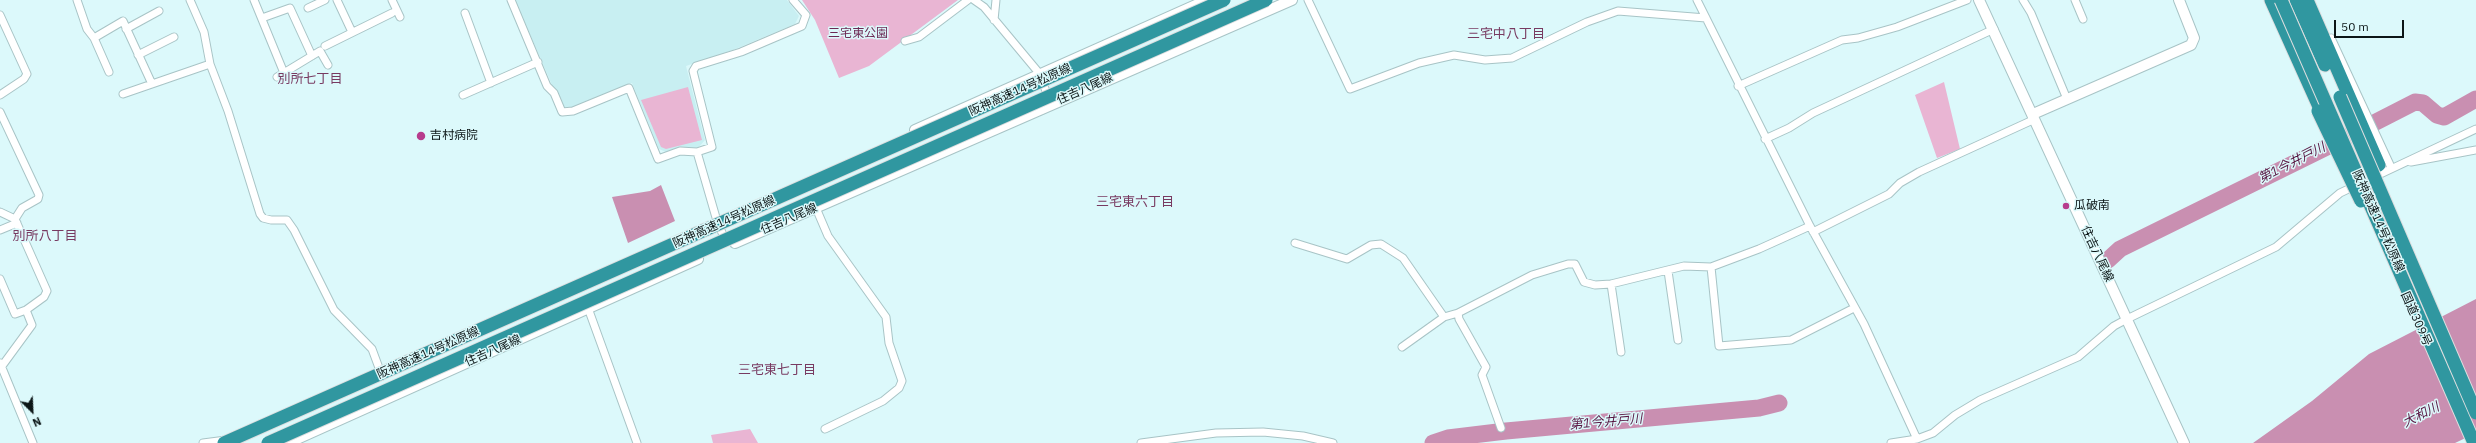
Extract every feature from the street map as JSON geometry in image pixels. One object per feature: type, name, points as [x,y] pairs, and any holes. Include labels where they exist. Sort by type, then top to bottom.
[{"type":"highway","name":"阪神高速14号松原線","points":[[224,443],[1224,0]]},
{"type":"highway","name":"阪神高速14号松原線","points":[[268,443],[1266,0]]},
{"type":"highway","points":[[2268,0],[2352,185],[2393,255]]},
{"type":"highway","name":"国道309号","points":[[2268,0],[2416,319],[2469,443]]},
{"type":"highway","name":"阪神高速14号松原線","points":[[2281,0],[2474,443]]},
{"type":"highway","name":"阪神高速14号松原線","points":[[2296,0],[2340,97],[2476,413]]},
{"type":"highway","points":[[2301,0],[2340,97]]},
{"type":"highway","points":[[2307,0],[2476,393]]},
{"type":"main road","name":"住吉八尾線","points":[[231,443],[248,438],[383,379],[717,221],[1038,73],[1207,0]]},
{"type":"main road","name":"住吉八尾線","points":[[288,443],[728,246],[1292,0]]},
{"type":"main road","name":"住吉八尾線","points":[[1979,0],[1994,29],[2184,443]]},
{"type":"main road","points":[[2034,117],[2067,99],[2191,45],[2194,38],[2179,0]]},
{"type":"street","points":[[77,0],[87,29],[94,38],[109,72]]},
{"type":"street","points":[[190,0],[204,32],[210,64],[228,111],[260,214],[263,218],[271,220],[287,220],[294,230],[334,310],[372,349],[383,379]]},
{"type":"street","points":[[254,0],[284,73]]},
{"type":"street","points":[[308,8],[325,0]]},
{"type":"street","points":[[337,0],[352,32]]},
{"type":"street","points":[[392,0],[400,17]]},
{"type":"street","points":[[511,0],[562,112],[573,111],[629,88],[658,159],[680,151],[697,152],[712,147],[693,72],[696,66],[741,52],[802,26],[806,15],[793,0]]},
{"type":"street","points":[[905,41],[919,37],[968,0]]},
{"type":"street","points":[[974,0],[984,4],[994,20],[1038,73],[1052,104]]},
{"type":"street","points":[[994,20],[996,0]]},
{"type":"street","points":[[1308,0],[1350,89],[1419,63],[1454,55],[1485,60],[1512,58],[1587,22],[1618,11],[1706,18]]},
{"type":"street","points":[[1697,0],[1738,86],[1811,229],[1864,324],[1887,371],[1917,439]]},
{"type":"street","points":[[1738,86],[1842,40],[1858,38],[1897,27],[1967,0]]},
{"type":"street","points":[[2023,0],[2034,19],[2067,99]]},
{"type":"street","points":[[2074,0],[2083,19]]},
{"type":"street","points":[[2268,0],[2351,188]]},
{"type":"street","points":[[2312,0],[2391,166]]},
{"type":"street","points":[[262,18],[290,8],[312,56]]},
{"type":"street","points":[[126,29],[158,11]]},
{"type":"street","points":[[325,46],[392,13]]},
{"type":"street","points":[[465,13],[491,83]]},
{"type":"street","points":[[0,14],[27,74],[24,79],[0,95]]},
{"type":"street","points":[[94,38],[123,21],[152,84]]},
{"type":"street","points":[[1765,139],[1789,128],[1813,113],[1994,29]]},
{"type":"street","points":[[138,55],[174,37]]},
{"type":"street","points":[[277,77],[320,51],[328,65]]},
{"type":"street","points":[[463,95],[538,62]]},
{"type":"street","points":[[123,94],[210,64]]},
{"type":"street","points":[[0,112],[40,195],[38,199],[22,208],[16,221],[0,230]]},
{"type":"street","points":[[1402,347],[1444,317],[1458,313],[1532,275],[1568,264],[1575,264],[1584,282],[1595,285],[1611,284],[1684,266],[1711,267],[1759,250],[1811,229],[1889,194],[1900,183],[1919,172],[2034,117]]},
{"type":"street","points":[[1891,443],[1917,439],[1933,433],[1955,415],[1980,400],[2078,357],[2114,326],[2129,323],[2260,257],[2276,247],[2340,192],[2351,188],[2391,166],[2476,129]]},
{"type":"street","points":[[2391,166],[2431,156],[2476,150]]},
{"type":"street","points":[[697,152],[717,221],[728,246]]},
{"type":"street","points":[[816,208],[828,236],[886,317],[889,343],[902,381],[899,388],[883,401],[825,429]]},
{"type":"street","points":[[0,212],[16,221],[47,291],[44,297],[26,310],[15,314],[0,280]]},
{"type":"street","points":[[1295,243],[1347,259],[1371,245],[1380,244],[1403,258],[1444,317]]},
{"type":"street","points":[[1711,267],[1719,346],[1791,340],[1854,308]]},
{"type":"street","points":[[1668,270],[1678,340]]},
{"type":"street","points":[[1611,284],[1621,352]]},
{"type":"street","points":[[588,308],[637,443]]},
{"type":"street","points":[[26,310],[32,325],[1,364],[33,443]]},
{"type":"street","points":[[1458,313],[1459,319],[1486,367],[1482,375],[1500,428]]},
{"type":"street","points":[[1141,443],[1216,433],[1263,432],[1303,436],[1333,443]]},
{"type":"street","points":[[203,443],[248,438]]},
{"type":"shaded area","points":[[515,0],[787,0],[799,16],[795,24],[733,50],[686,66],[705,140],[698,148],[682,148],[666,152],[659,149],[632,83],[574,108],[562,108]]},
{"type":"green space","name":"三宅東公園","points":[[802,0],[958,0],[869,66],[839,78],[815,20]]},
{"type":"green space","points":[[1944,82],[1960,149],[1937,158],[1915,95]]},
{"type":"green space","points":[[688,87],[702,140],[666,149],[661,147],[641,100]]},
{"type":"green space","points":[[750,429],[758,443],[713,443],[711,435]]},
{"type":"water","points":[[661,185],[675,221],[628,243],[612,197],[650,191]]},
{"type":"water","name":"大和川","points":[[2476,299],[2476,433],[2455,443],[2253,443],[2312,401],[2369,354]]},
{"type":"waterway","name":"第1今井戸川","points":[[2108,260],[2120,249],[2415,102],[2423,103],[2437,115],[2444,117],[2476,99]]},
{"type":"waterway","name":"第1今井戸川","points":[[1433,443],[1448,438],[1506,431],[1759,408],[1779,403]]},
{"type":"place","name":"吉村病院","points":[[421,136]]},
{"type":"place","name":"瓜破南","points":[[2066,206]]},
{"type":"district","name":"三宅中八丁目","points":[[1506,34]]},
{"type":"district","name":"別所七丁目","points":[[310,79]]},
{"type":"district","name":"三宅東六丁目","points":[[1135,202]]},
{"type":"district","name":"別所八丁目","points":[[45,236]]},
{"type":"district","name":"三宅東七丁目","points":[[777,370]]}]
